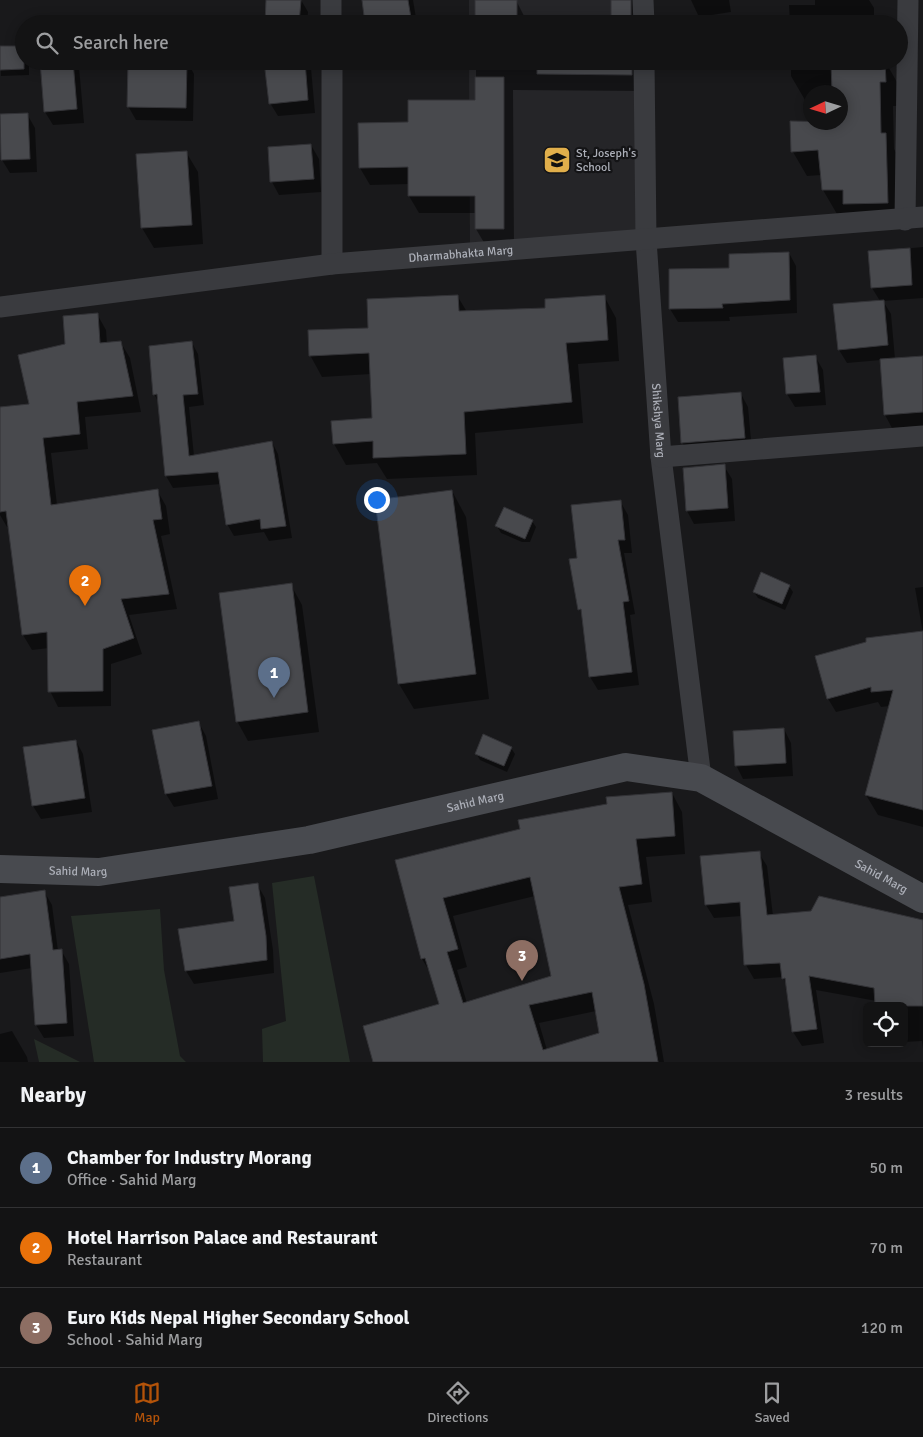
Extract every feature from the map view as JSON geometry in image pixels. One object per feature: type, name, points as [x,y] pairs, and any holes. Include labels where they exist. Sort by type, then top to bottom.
[{"type":"main road","name":"Sahid Marg","points":[[0,869],[99,872],[310,840],[626,767],[701,778],[923,899]]},
{"type":"street","points":[[331,0],[331,15]]},
{"type":"street","points":[[643,0],[644,15]]},
{"type":"street","points":[[908,0],[914,219]]},
{"type":"street","points":[[332,70],[332,264]]},
{"type":"street","name":"Shikshya Marg","points":[[644,70],[646,240],[661,457],[701,778]]},
{"type":"street","name":"Dharmabhakta Marg","points":[[0,307],[332,264],[914,219]]},
{"type":"street","points":[[661,457],[923,436]]},
{"type":"shaded area","points":[[469,0],[643,0],[644,15],[469,15]]},
{"type":"shaded area","name":"St, Joseph's School","points":[[469,70],[644,70],[646,240],[470,254]]},
{"type":"shaded area","points":[[314,876],[350,1062],[263,1062],[262,1029],[286,1021],[272,883]]},
{"type":"shaded area","points":[[160,909],[164,970],[180,1056],[186,1062],[94,1062],[71,916]]},
{"type":"shaded area","points":[[34,1039],[80,1062],[39,1062]]},
{"type":"building","points":[[266,0],[301,0],[300,15],[265,15]]},
{"type":"building","points":[[362,0],[408,0],[410,15],[364,15]]},
{"type":"building","points":[[475,0],[517,0],[517,15],[475,15]]},
{"type":"building","points":[[611,0],[631,0],[631,15],[611,15]]},
{"type":"building","points":[[0,46],[15,46],[15,69],[0,70]]},
{"type":"building","points":[[41,70],[74,70],[77,109],[44,112]]},
{"type":"building","points":[[128,70],[187,70],[186,108],[127,107]]},
{"type":"building","points":[[265,70],[306,70],[308,100],[269,104]]},
{"type":"building","points":[[537,70],[632,70],[632,75],[537,74]]},
{"type":"building","points":[[831,70],[885,70],[886,82],[880,82],[881,133],[886,133],[888,203],[843,204],[843,190],[822,190],[818,150],[791,152],[790,121],[803,121],[803,130],[848,130],[848,85],[832,85]]},
{"type":"building","points":[[475,77],[504,77],[504,229],[475,229],[475,196],[408,196],[408,167],[359,168],[358,123],[408,122],[408,100],[475,100]]},
{"type":"building","points":[[28,113],[30,159],[1,160],[0,114]]},
{"type":"building","points":[[311,144],[314,179],[270,182],[268,147]]},
{"type":"building","points":[[187,151],[192,225],[141,228],[136,154]]},
{"type":"building","points":[[910,248],[912,285],[871,288],[868,251]]},
{"type":"building","points":[[789,252],[790,300],[722,304],[723,308],[669,309],[669,269],[729,268],[729,254]]},
{"type":"building","points":[[458,295],[459,311],[545,308],[545,299],[605,295],[608,340],[566,343],[572,402],[464,412],[466,454],[373,458],[373,441],[333,444],[331,421],[372,418],[369,353],[309,356],[308,330],[368,328],[367,299]]},
{"type":"building","points":[[884,300],[888,345],[838,350],[833,304]]},
{"type":"building","points":[[98,313],[100,343],[121,341],[133,396],[77,402],[80,434],[43,438],[51,505],[158,489],[162,519],[153,520],[169,594],[121,599],[134,638],[103,649],[103,691],[48,692],[47,632],[22,635],[6,511],[0,512],[0,407],[29,404],[18,355],[65,344],[63,316]]},
{"type":"building","points":[[192,341],[198,394],[183,395],[189,456],[272,441],[286,526],[261,529],[260,519],[226,525],[218,472],[165,476],[157,394],[153,395],[149,346]]},
{"type":"building","points":[[816,355],[820,392],[786,394],[783,358]]},
{"type":"building","points":[[923,356],[923,412],[884,415],[880,359]]},
{"type":"building","points":[[741,392],[745,438],[681,443],[678,397]]},
{"type":"building","points":[[725,464],[728,508],[686,511],[683,468]]},
{"type":"building","points":[[452,490],[476,674],[398,684],[375,500]]},
{"type":"building","points":[[621,500],[625,540],[618,540],[629,601],[623,602],[632,672],[589,677],[581,609],[578,610],[569,559],[577,558],[571,505]]},
{"type":"building","points":[[504,507],[533,520],[525,539],[495,526]]},
{"type":"building","points":[[761,572],[790,585],[782,604],[753,592]]},
{"type":"building","points":[[292,583],[308,712],[236,722],[219,593]]},
{"type":"building","points":[[923,631],[923,810],[865,795],[893,690],[871,692],[871,687],[827,699],[815,656],[866,642],[866,638]]},
{"type":"building","points":[[199,721],[212,786],[165,794],[152,730]]},
{"type":"building","points":[[784,728],[786,763],[735,766],[733,731]]},
{"type":"building","points":[[483,734],[512,747],[504,766],[475,754]]},
{"type":"building","points":[[76,740],[85,798],[32,806],[23,747]]},
{"type":"building","points":[[672,792],[675,836],[636,839],[642,884],[619,887],[644,984],[658,1062],[373,1062],[363,1026],[439,1004],[425,958],[421,959],[395,860],[520,829],[518,820],[607,804],[606,797]],"holes":[[[530,877],[551,976],[463,1003],[447,952],[458,949],[443,898]],[[592,992],[599,1033],[543,1050],[529,1005]]]},
{"type":"building","points":[[760,851],[767,915],[811,911],[819,896],[923,920],[923,1006],[908,1006],[908,1002],[875,1002],[874,988],[809,976],[817,1029],[792,1032],[785,978],[782,979],[780,963],[744,965],[740,902],[705,905],[700,856]]},
{"type":"building","points":[[258,883],[266,936],[267,960],[185,971],[178,929],[234,921],[229,887]]},
{"type":"building","points":[[45,890],[53,950],[62,949],[67,1023],[35,1025],[30,954],[0,959],[0,897]]},
{"type":"place","name":"St, Joseph's School","points":[[557,160]]},
{"type":"place","name":"Hotel Harrison Palace and Restaurant","points":[[85,606]]},
{"type":"place","name":"Chamber for Industry Morang","points":[[274,698]]},
{"type":"place","name":"Euro Kids Nepal Higher Secondary School","points":[[522,981]]}]
